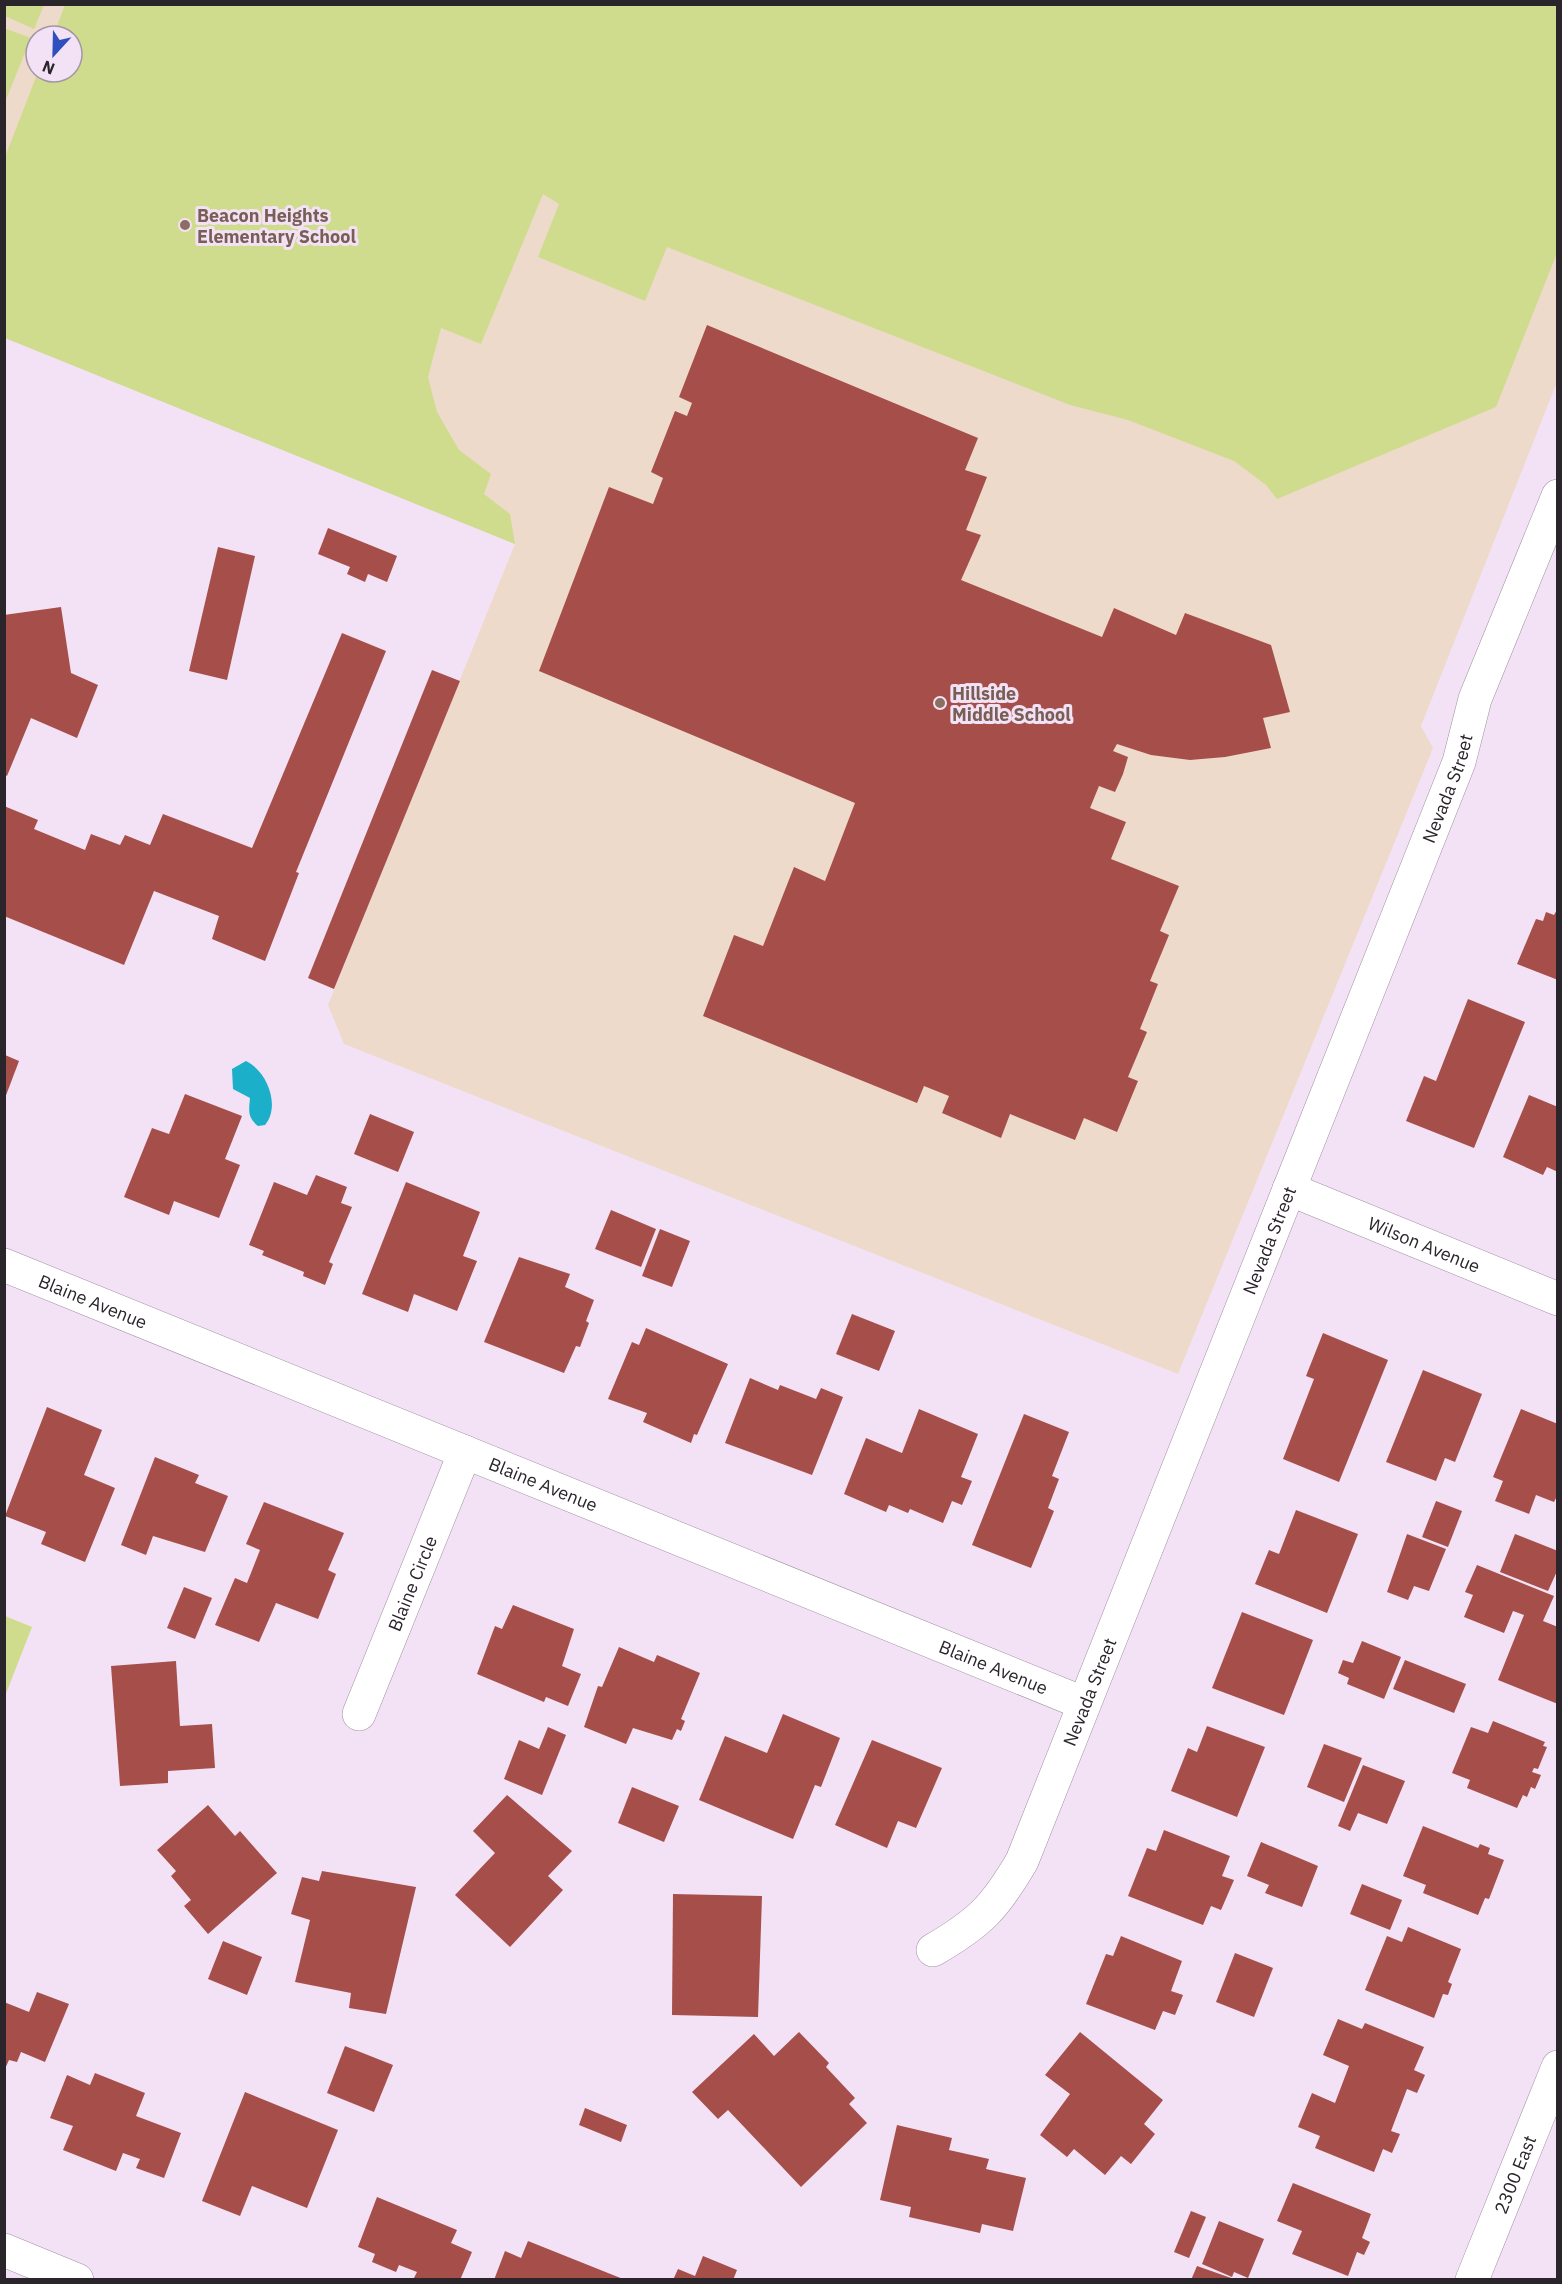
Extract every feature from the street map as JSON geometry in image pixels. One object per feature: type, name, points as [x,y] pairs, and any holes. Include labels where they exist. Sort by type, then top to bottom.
[{"type":"street","name":"Nevada Street","points":[[933,1950],[969,1929],[990,1910],[1022,1861],[1459,762],[1475,699],[1557,496]]},
{"type":"street","name":"Wilson Avenue","points":[[1289,1189],[1557,1299]]},
{"type":"street","name":"Blaine Avenue","points":[[4,1265],[1083,1703]]},
{"type":"street","name":"Blaine Circle","points":[[359,1714],[465,1452]]},
{"type":"street","name":"2300 East","points":[[1472,2280],[1557,2067]]},
{"type":"street","points":[[4,2250],[77,2280]]},
{"type":"shaded area","name":"Hillside Middle School","points":[[4,5],[1557,5],[1557,382],[1421,726],[1433,748],[1178,1374],[344,1044],[328,1005],[515,544],[5,338]]},
{"type":"green space","points":[[5,4],[44,5],[36,24],[24,25],[5,16]]},
{"type":"green space","points":[[65,5],[1557,5],[1557,253],[1496,407],[1277,499],[1266,485],[1234,461],[1128,420],[1070,405],[667,247],[645,301],[538,257],[559,204],[543,194],[481,344],[441,328],[428,377],[437,412],[459,450],[491,474],[484,494],[510,514],[515,544],[5,338],[5,157],[33,84],[84,84],[84,24],[58,24]]},
{"type":"green space","points":[[4,28],[24,35],[24,55],[4,102]]},
{"type":"green space","points":[[5,1616],[32,1627],[5,1696]]},
{"type":"water","points":[[246,1061],[260,1073],[272,1099],[270,1117],[265,1125],[258,1126],[252,1120],[249,1110],[250,1098],[233,1089],[232,1069]]},
{"type":"building","points":[[707,325],[978,438],[965,470],[987,477],[966,530],[981,535],[961,580],[1102,637],[1114,608],[1176,635],[1185,613],[1271,645],[1290,712],[1263,718],[1271,748],[1225,757],[1190,760],[1151,755],[1117,744],[1113,751],[1128,757],[1123,774],[1115,792],[1099,786],[1090,808],[1126,822],[1111,859],[1179,886],[1160,931],[1169,935],[1150,981],[1158,984],[1140,1029],[1147,1032],[1128,1077],[1138,1081],[1117,1132],[1084,1118],[1075,1140],[1010,1114],[1001,1138],[942,1113],[949,1096],[924,1086],[917,1103],[703,1016],[734,935],[763,946],[794,867],[825,881],[855,803],[539,671],[609,487],[653,504],[663,478],[651,472],[675,411],[687,416],[692,403],[679,397]]},
{"type":"building","points":[[328,528],[397,556],[387,582],[368,574],[365,582],[347,574],[350,567],[318,554]]},
{"type":"building","points":[[218,547],[255,556],[227,680],[189,671]]},
{"type":"building","points":[[61,607],[71,673],[98,685],[77,738],[31,718],[7,776],[4,774],[4,615]]},
{"type":"building","points":[[342,633],[386,651],[296,872],[299,873],[265,961],[212,939],[219,916],[154,891],[124,965],[4,916],[4,806],[38,820],[34,829],[85,850],[91,834],[120,845],[125,835],[150,845],[163,814],[252,848]]},
{"type":"building","points":[[432,670],[460,681],[334,989],[308,978]]},
{"type":"building","points":[[1558,908],[1558,980],[1517,964],[1536,919],[1543,921],[1546,912],[1554,915]]},
{"type":"building","points":[[1468,999],[1525,1022],[1474,1148],[1406,1121],[1424,1076],[1436,1081]]},
{"type":"building","points":[[5,1055],[19,1061],[5,1098]]},
{"type":"building","points":[[185,1094],[242,1116],[225,1159],[240,1165],[219,1218],[174,1201],[169,1215],[124,1197],[152,1128],[169,1134]]},
{"type":"building","points":[[1529,1095],[1558,1107],[1558,1172],[1547,1167],[1543,1175],[1503,1157]]},
{"type":"building","points":[[370,1114],[414,1132],[398,1172],[354,1154]]},
{"type":"building","points":[[316,1175],[347,1187],[341,1203],[352,1207],[329,1262],[333,1264],[325,1285],[303,1276],[304,1272],[262,1255],[264,1251],[249,1245],[274,1182],[307,1195]]},
{"type":"building","points":[[406,1182],[480,1212],[463,1256],[477,1261],[457,1311],[414,1294],[408,1312],[362,1294]]},
{"type":"building","points":[[611,1210],[656,1229],[641,1267],[595,1249]]},
{"type":"building","points":[[660,1229],[690,1241],[672,1287],[642,1276]]},
{"type":"building","points":[[519,1257],[570,1274],[565,1287],[594,1300],[580,1347],[576,1346],[564,1373],[484,1342]]},
{"type":"building","points":[[852,1314],[895,1331],[879,1371],[836,1354]]},
{"type":"building","points":[[646,1328],[728,1364],[697,1435],[694,1434],[691,1443],[643,1422],[647,1413],[608,1399],[632,1342],[639,1345]]},
{"type":"building","points":[[1323,1333],[1388,1360],[1339,1482],[1283,1459],[1314,1379],[1306,1376]]},
{"type":"building","points":[[1423,1370],[1482,1394],[1455,1462],[1445,1458],[1436,1481],[1386,1462]]},
{"type":"building","points":[[750,1378],[778,1390],[780,1385],[816,1399],[821,1388],[843,1397],[812,1475],[725,1443]]},
{"type":"building","points":[[47,1407],[102,1430],[84,1475],[115,1488],[85,1562],[41,1544],[46,1532],[5,1516]]},
{"type":"building","points":[[919,1409],[978,1434],[961,1477],[972,1481],[962,1505],[952,1501],[943,1523],[910,1509],[908,1513],[889,1505],[886,1512],[844,1494],[866,1438],[902,1453]]},
{"type":"building","points":[[1521,1409],[1558,1424],[1558,1494],[1554,1502],[1536,1495],[1529,1514],[1495,1501],[1503,1481],[1493,1477]]},
{"type":"building","points":[[1024,1414],[1069,1432],[1052,1476],[1059,1479],[1048,1508],[1054,1511],[1031,1568],[972,1545]]},
{"type":"building","points":[[155,1457],[199,1475],[195,1483],[228,1496],[205,1552],[153,1536],[146,1555],[121,1545]]},
{"type":"building","points":[[1436,1501],[1462,1511],[1448,1547],[1422,1537]]},
{"type":"building","points":[[264,1502],[344,1533],[328,1570],[336,1574],[318,1619],[276,1603],[259,1642],[215,1625],[235,1578],[247,1583],[260,1550],[246,1544]]},
{"type":"building","points":[[1296,1510],[1358,1534],[1327,1613],[1255,1584],[1269,1550],[1279,1554]]},
{"type":"building","points":[[1407,1534],[1446,1549],[1429,1591],[1414,1586],[1408,1600],[1387,1592]]},
{"type":"building","points":[[1515,1534],[1558,1551],[1558,1569],[1548,1591],[1500,1572]]},
{"type":"building","points":[[1477,1565],[1554,1596],[1543,1621],[1558,1627],[1558,1704],[1498,1680],[1524,1615],[1513,1611],[1504,1633],[1464,1617],[1473,1595],[1465,1592]]},
{"type":"building","points":[[184,1587],[212,1598],[195,1639],[167,1628]]},
{"type":"building","points":[[513,1605],[574,1629],[562,1666],[581,1674],[568,1706],[546,1697],[544,1702],[477,1674],[495,1626],[502,1629]]},
{"type":"building","points":[[1242,1612],[1313,1640],[1284,1715],[1212,1688]]},
{"type":"building","points":[[1362,1641],[1401,1657],[1384,1699],[1347,1684],[1349,1678],[1338,1673],[1343,1660],[1353,1663]]},
{"type":"building","points":[[619,1647],[654,1662],[657,1655],[700,1673],[681,1719],[685,1721],[681,1731],[677,1729],[672,1740],[633,1728],[626,1744],[584,1727],[598,1686],[602,1687]]},
{"type":"building","points":[[1405,1660],[1466,1684],[1454,1713],[1393,1689]]},
{"type":"building","points":[[176,1661],[180,1726],[212,1724],[215,1768],[168,1771],[168,1783],[120,1786],[111,1666]]},
{"type":"building","points":[[783,1714],[840,1738],[821,1787],[815,1785],[793,1839],[699,1800],[725,1736],[767,1753]]},
{"type":"building","points":[[1493,1721],[1545,1742],[1543,1746],[1547,1747],[1538,1769],[1534,1768],[1532,1772],[1541,1775],[1535,1789],[1531,1787],[1527,1797],[1523,1795],[1517,1808],[1467,1788],[1470,1780],[1452,1773],[1471,1727],[1488,1733]]},
{"type":"building","points":[[1207,1726],[1265,1747],[1237,1817],[1171,1791],[1188,1748],[1197,1752]]},
{"type":"building","points":[[548,1727],[566,1735],[542,1795],[504,1779],[519,1740],[539,1749]]},
{"type":"building","points":[[872,1740],[942,1768],[916,1828],[898,1821],[887,1848],[835,1825]]},
{"type":"building","points":[[1324,1744],[1362,1758],[1344,1802],[1307,1787]]},
{"type":"building","points":[[1363,1765],[1405,1781],[1387,1824],[1358,1813],[1350,1831],[1338,1826]]},
{"type":"building","points":[[632,1787],[679,1806],[664,1842],[618,1823]]},
{"type":"building","points":[[507,1795],[572,1851],[548,1876],[563,1890],[510,1947],[455,1895],[495,1853],[473,1831]]},
{"type":"building","points":[[208,1805],[235,1836],[240,1831],[277,1873],[208,1934],[184,1906],[191,1900],[171,1876],[176,1871],[157,1850]]},
{"type":"building","points":[[1423,1826],[1478,1848],[1480,1844],[1490,1848],[1488,1854],[1504,1860],[1489,1899],[1485,1898],[1478,1915],[1423,1893],[1426,1885],[1403,1876]]},
{"type":"building","points":[[1164,1830],[1230,1856],[1222,1876],[1234,1880],[1221,1910],[1211,1906],[1203,1925],[1128,1896],[1147,1848],[1156,1851]]},
{"type":"building","points":[[1261,1842],[1318,1866],[1302,1907],[1265,1893],[1269,1885],[1247,1876]]},
{"type":"building","points":[[322,1871],[416,1887],[386,2014],[349,2008],[351,1993],[295,1982],[310,1920],[291,1914],[302,1877],[319,1881]]},
{"type":"building","points":[[1362,1884],[1402,1900],[1390,1930],[1350,1914]]},
{"type":"building","points":[[673,1894],[762,1896],[758,2017],[672,2015]]},
{"type":"building","points":[[1408,1927],[1461,1949],[1448,1982],[1452,1984],[1448,1995],[1443,1994],[1434,2018],[1365,1990],[1387,1936],[1402,1942]]},
{"type":"building","points":[[1121,1936],[1182,1961],[1171,1991],[1183,1995],[1175,2015],[1163,2011],[1155,2030],[1086,2004],[1106,1954],[1113,1956]]},
{"type":"building","points":[[223,1941],[262,1957],[247,1995],[208,1979]]},
{"type":"building","points":[[1235,1953],[1273,1968],[1254,2017],[1216,2002]]},
{"type":"building","points":[[37,1992],[69,2004],[45,2062],[21,2052],[17,2062],[9,2060],[4,2071],[4,2002],[29,2012]]},
{"type":"building","points":[[1338,2019],[1362,2029],[1365,2023],[1424,2047],[1414,2070],[1425,2075],[1417,2093],[1407,2089],[1391,2131],[1400,2134],[1392,2153],[1383,2149],[1374,2172],[1315,2148],[1320,2136],[1298,2127],[1312,2093],[1335,2103],[1349,2066],[1323,2055]]},
{"type":"building","points":[[799,2032],[829,2063],[826,2067],[855,2098],[849,2104],[867,2123],[801,2187],[728,2110],[718,2119],[692,2092],[754,2034],[774,2056]]},
{"type":"building","points":[[1080,2032],[1163,2100],[1144,2124],[1155,2134],[1131,2164],[1121,2156],[1105,2175],[1074,2149],[1067,2157],[1040,2135],[1070,2094],[1045,2075]]},
{"type":"building","points":[[345,2046],[393,2065],[374,2112],[327,2093]]},
{"type":"building","points":[[95,2073],[145,2093],[136,2116],[181,2133],[164,2178],[136,2168],[140,2159],[123,2153],[116,2171],[63,2150],[73,2126],[50,2118],[67,2075],[90,2085]]},
{"type":"building","points":[[245,2092],[338,2130],[307,2208],[252,2186],[240,2216],[202,2201]]},
{"type":"building","points":[[585,2108],[627,2125],[621,2142],[579,2125]]},
{"type":"building","points":[[897,2125],[952,2138],[949,2150],[989,2159],[986,2169],[1026,2178],[1013,2231],[982,2224],[980,2233],[909,2217],[911,2207],[880,2200]]},
{"type":"building","points":[[1293,2183],[1371,2214],[1362,2238],[1370,2242],[1364,2255],[1357,2252],[1348,2276],[1292,2254],[1302,2231],[1277,2221]]},
{"type":"building","points":[[377,2197],[457,2230],[451,2243],[472,2252],[460,2280],[413,2280],[417,2272],[399,2265],[396,2272],[372,2262],[375,2254],[358,2247]]},
{"type":"building","points":[[1191,2211],[1206,2217],[1189,2258],[1174,2252]]},
{"type":"building","points":[[1219,2221],[1264,2239],[1248,2278],[1234,2272],[1232,2277],[1202,2264]]},
{"type":"building","points":[[528,2241],[623,2280],[494,2280],[505,2251],[521,2258]]},
{"type":"building","points":[[703,2256],[737,2270],[733,2280],[673,2280],[678,2269],[695,2276]]},
{"type":"building","points":[[1197,2266],[1234,2279],[1234,2280],[1191,2280]]},
{"type":"place","name":"Beacon Heights Elementary School","points":[[185,225]]},
{"type":"place","name":"Hillside Middle School","points":[[940,703]]}]
